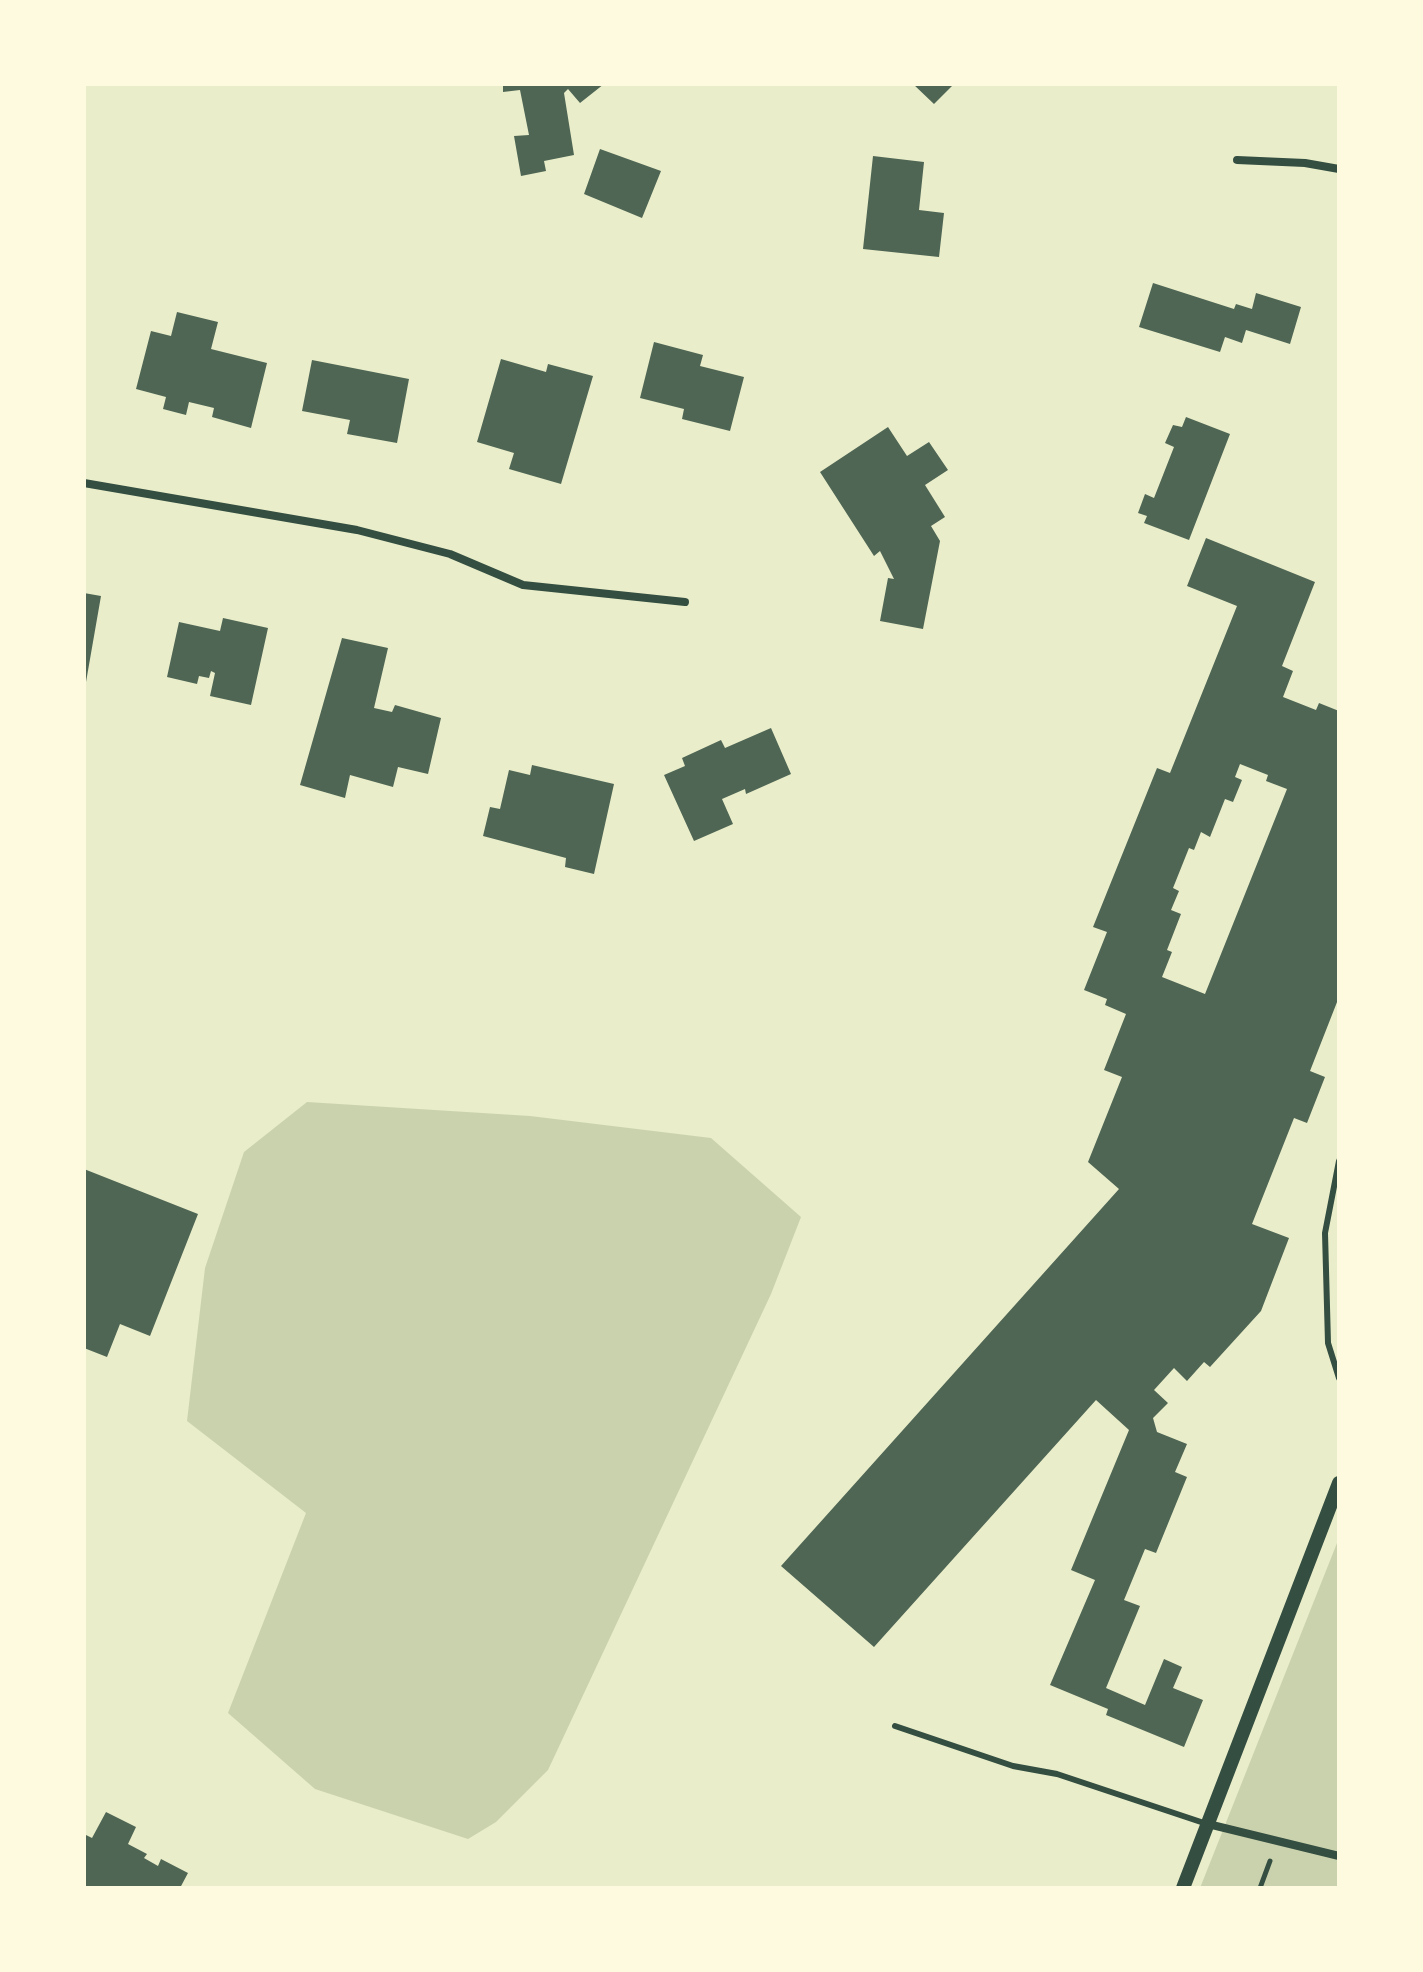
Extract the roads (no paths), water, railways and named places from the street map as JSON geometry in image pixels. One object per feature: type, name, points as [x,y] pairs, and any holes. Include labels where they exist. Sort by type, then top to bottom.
[{"type":"street","points":[[1237,160],[1305,163],[1339,169]]},
{"type":"street","points":[[84,483],[357,530],[450,554],[523,585],[685,602]]},
{"type":"street","points":[[1183,1888],[1339,1483]]},
{"type":"street","points":[[1324,1517],[1339,1524]]},
{"type":"street","points":[[1207,1824],[1339,1856]]},
{"type":"lane","points":[[1339,1161],[1325,1233],[1328,1343],[1339,1378]]},
{"type":"lane","points":[[895,1726],[1013,1766],[1057,1774],[1207,1824]]}]
